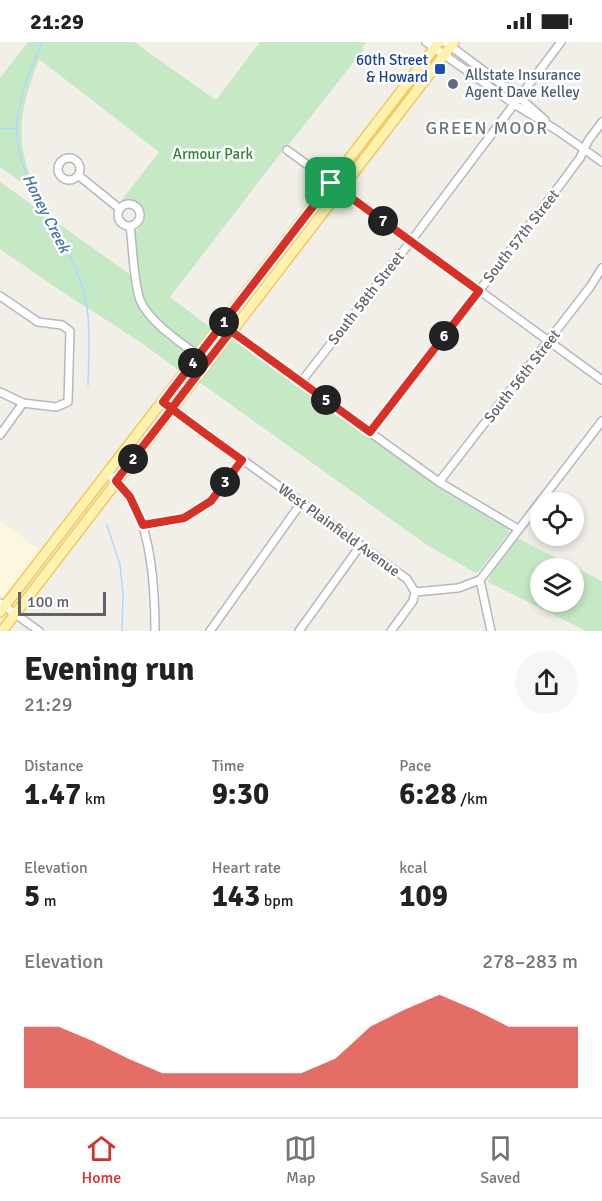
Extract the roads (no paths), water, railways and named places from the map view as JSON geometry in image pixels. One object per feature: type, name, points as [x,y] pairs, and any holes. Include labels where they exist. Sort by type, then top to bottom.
[{"type":"main road","points":[[2,631],[391,125],[444,55],[450,43]]},
{"type":"main road","points":[[2,607],[331,183],[411,78],[433,44]]},
{"type":"main road","points":[[391,125],[402,102],[411,91],[414,82],[411,78]]},
{"type":"main road","points":[[38,583],[39,576],[45,567],[40,560]]},
{"type":"street","name":"South 58th Street","points":[[301,382],[561,42]]},
{"type":"street","points":[[450,43],[558,131],[602,162]]},
{"type":"street","points":[[433,44],[444,55],[514,105],[558,131]]},
{"type":"street","name":"South 57th Street","points":[[370,432],[557,189],[580,158],[588,141],[602,122]]},
{"type":"street","points":[[286,150],[602,380]]},
{"type":"street","points":[[78,176],[120,209]]},
{"type":"street","points":[[129,205],[138,210],[139,214],[139,219],[130,226],[120,222],[118,214],[120,209],[129,205]]},
{"type":"street","points":[[130,226],[137,290],[147,313],[155,322],[207,362]]},
{"type":"street","name":"South 56th Street","points":[[439,482],[590,287],[602,268]]},
{"type":"street","points":[[0,296],[38,322],[62,325],[70,331],[68,402],[56,407],[23,403],[0,392]]},
{"type":"street","points":[[221,325],[439,482],[518,529]]},
{"type":"street","name":"West Plainfield Avenue","points":[[163,402],[407,579],[415,592]]},
{"type":"street","points":[[0,435],[23,403]]},
{"type":"street","points":[[391,631],[413,601],[415,592],[458,588],[480,580],[602,421]]},
{"type":"street","points":[[143,525],[184,518],[211,501],[242,460]]},
{"type":"street","points":[[107,473],[130,497],[143,525],[150,554],[155,631]]},
{"type":"street","points":[[210,631],[301,503]]},
{"type":"street","points":[[299,631],[360,546]]},
{"type":"street","points":[[480,580],[491,631]]},
{"type":"street","points":[[2,607],[39,631]]},
{"type":"waterway","name":"Honey Creek","points":[[42,42],[21,100],[17,121],[17,141],[28,179],[81,282],[89,325],[88,385]]},
{"type":"waterway","points":[[0,129],[17,128]]},
{"type":"waterway","name":"Honey Creek","points":[[107,525],[120,565],[123,595],[122,631]]},
{"type":"place","name":"60th Street & Howard","points":[[440,69]]},
{"type":"place","name":"Allstate Insurance Agent Dave Kelley","points":[[453,84]]},
{"type":"district","name":"GREEN MOOR","points":[[487,128]]},
{"type":"park label","name":"Armour Park","points":[[213,154]]}]
